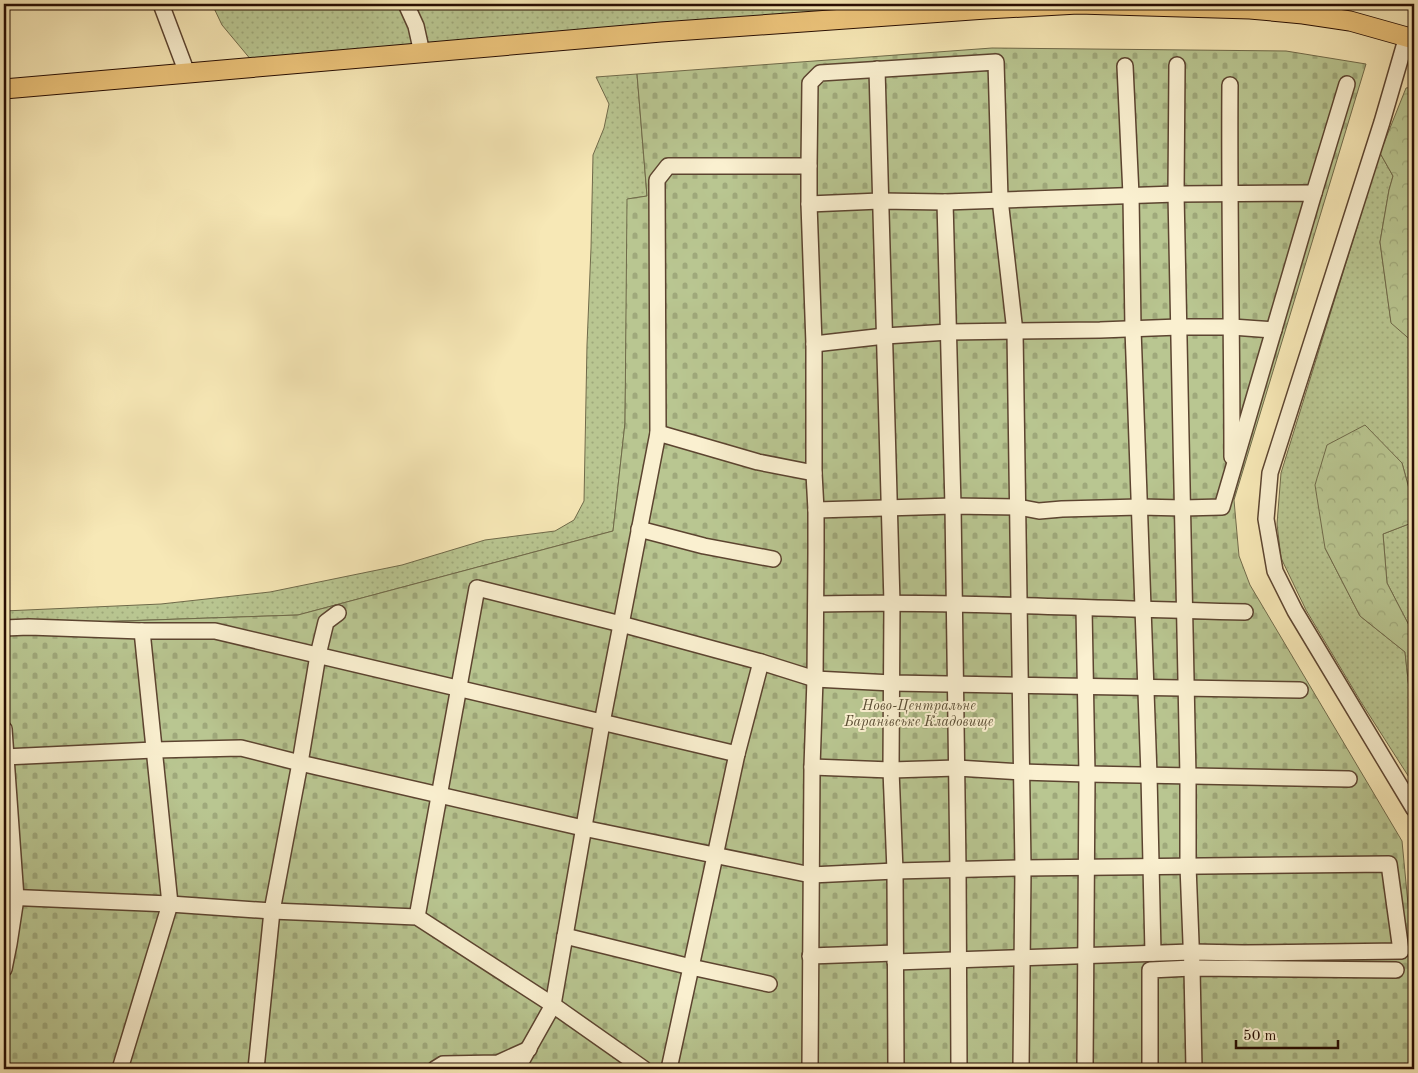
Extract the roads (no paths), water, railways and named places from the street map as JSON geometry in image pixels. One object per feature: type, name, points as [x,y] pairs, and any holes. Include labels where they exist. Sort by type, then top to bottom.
[{"type":"main road","points":[[4,89],[661,32],[1078,4],[1165,5],[1250,9],[1303,14],[1350,21],[1410,38]]},
{"type":"street","points":[[161,4],[188,73]]},
{"type":"street","points":[[406,4],[416,26],[422,53]]},
{"type":"street","points":[[1410,38],[1270,473],[1266,519],[1275,571],[1296,611],[1414,809]]},
{"type":"street","points":[[810,1069],[816,510],[814,473],[814,344],[809,204],[810,83],[820,73],[996,62],[1000,200],[1015,332],[1023,868],[1021,1069]]},
{"type":"street","points":[[1177,64],[1176,194],[1188,777],[1188,866],[1194,1069]]},
{"type":"street","points":[[1125,66],[1131,195],[1133,329],[1144,610],[1153,953]]},
{"type":"street","points":[[877,69],[892,603],[891,770],[895,871],[896,1069]]},
{"type":"street","points":[[816,510],[953,506],[1018,507],[1039,511],[1140,507],[1222,507],[1347,84]]},
{"type":"street","points":[[1230,85],[1229,193],[1232,327],[1232,473]]},
{"type":"street","points":[[518,1069],[553,1005],[602,723],[658,433],[657,180],[668,166],[809,166]]},
{"type":"street","points":[[809,204],[880,201],[945,202],[1176,194],[1314,193]]},
{"type":"street","points":[[945,202],[953,506],[959,1069]]},
{"type":"street","points":[[814,344],[885,336],[949,332],[1179,327],[1232,327],[1274,330]]},
{"type":"street","points":[[658,433],[758,462],[814,473]]},
{"type":"street","points":[[639,529],[704,546],[773,558]]},
{"type":"street","points":[[417,917],[477,588],[621,624],[815,679],[892,683],[1300,690]]},
{"type":"street","points":[[816,604],[954,603],[1245,612]]},
{"type":"street","points":[[1084,608],[1086,687],[1085,1069]]},
{"type":"street","points":[[256,1069],[272,911],[318,655],[326,622],[338,613]]},
{"type":"street","points":[[4,628],[215,631],[737,754]]},
{"type":"street","points":[[120,1069],[170,904],[142,631]]},
{"type":"street","points":[[669,1069],[737,754],[760,662]]},
{"type":"street","points":[[4,729],[10,897],[9,944],[4,969]]},
{"type":"street","points":[[5,757],[241,748],[583,828],[811,874],[958,869],[1389,864],[1401,951],[1191,952],[959,960],[810,956]]},
{"type":"street","points":[[812,767],[891,770],[957,768],[1021,772],[1188,777],[1349,779]]},
{"type":"street","points":[[10,897],[417,917],[553,1005],[644,1069]]},
{"type":"street","points":[[565,936],[769,984]]},
{"type":"street","points":[[1150,1069],[1150,970],[1192,968],[1396,970]]},
{"type":"street","points":[[435,1069],[443,1064],[498,1063],[529,1049]]},
{"type":"park label","name":"Ново-Центральне Баранівське Кладовище","points":[[919,714]]}]
